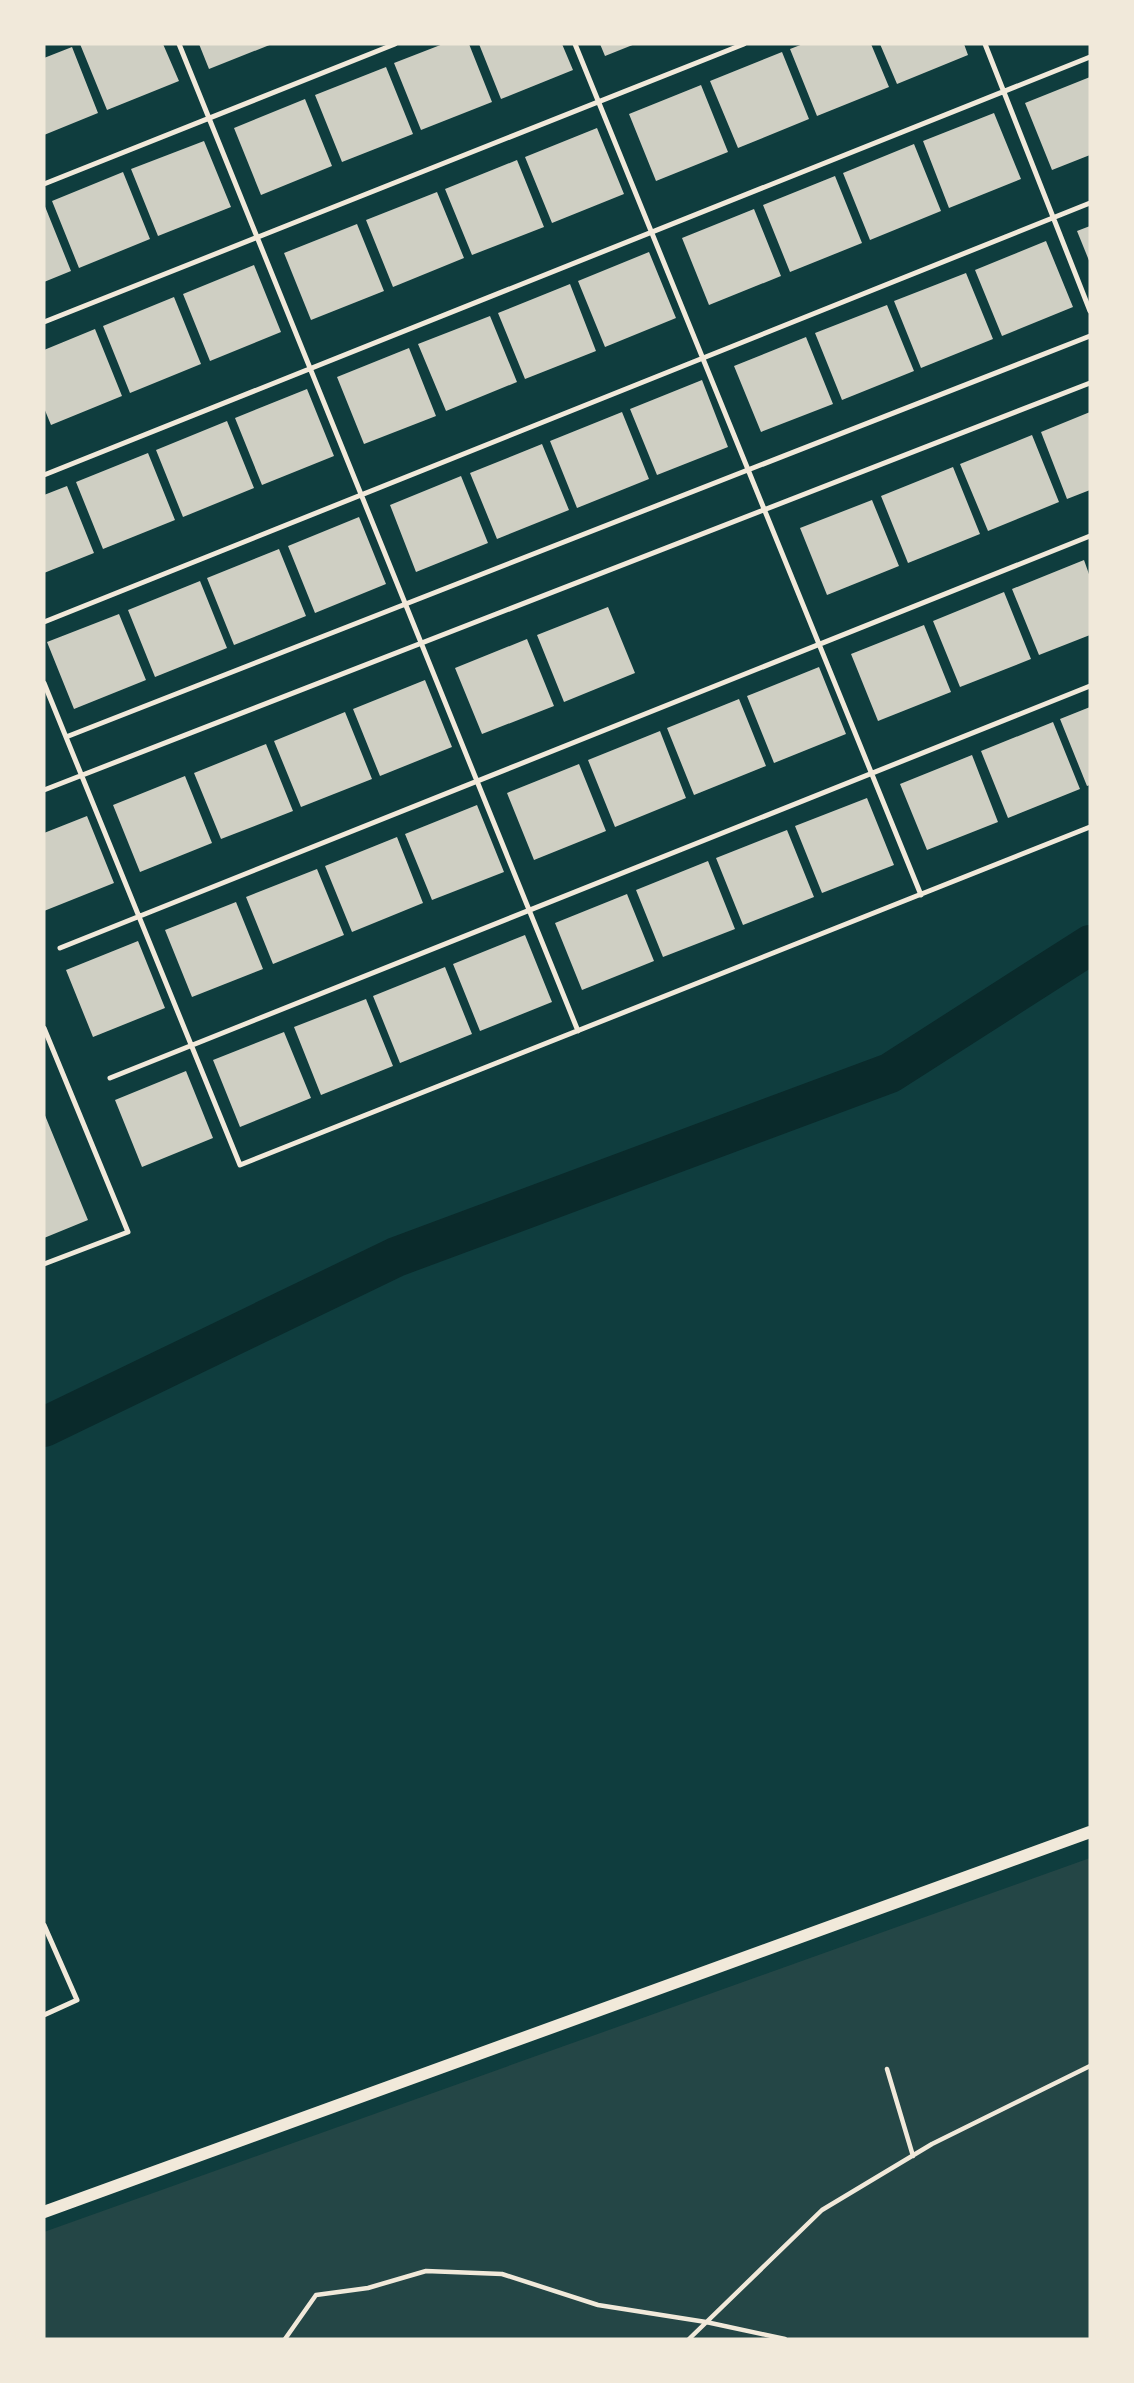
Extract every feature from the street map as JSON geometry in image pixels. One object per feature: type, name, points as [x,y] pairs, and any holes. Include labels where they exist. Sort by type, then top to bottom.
[{"type":"street","points":[[44,2212],[1090,1832]]},
{"type":"lane","points":[[179,44],[578,1031]]},
{"type":"lane","points":[[44,184],[395,44]]},
{"type":"lane","points":[[575,44],[921,895]]},
{"type":"lane","points":[[44,321],[744,44]]},
{"type":"lane","points":[[985,44],[1090,311]]},
{"type":"lane","points":[[44,475],[1090,57]]},
{"type":"lane","points":[[44,622],[1090,204]]},
{"type":"lane","points":[[66,737],[1090,336]]},
{"type":"lane","points":[[44,790],[1090,383]]},
{"type":"lane","points":[[60,948],[1090,536]]},
{"type":"lane","points":[[44,683],[240,1165],[1090,827]]},
{"type":"lane","points":[[110,1078],[1090,686]]},
{"type":"lane","points":[[44,1028],[128,1232],[44,1264]]},
{"type":"lane","points":[[44,1925],[78,2000],[44,2015]]},
{"type":"path","points":[[689,2339],[822,2210],[913,2156],[1090,2066]]},
{"type":"path","points":[[887,2068],[913,2156]]},
{"type":"path","points":[[285,2339],[316,2295],[368,2288],[426,2271],[502,2274],[598,2305],[706,2322],[785,2339]]},
{"type":"shaded area","points":[[1090,1858],[1090,2339],[44,2339],[44,2232]]},
{"type":"building","points":[[80,44],[163,44],[179,81],[107,110]]},
{"type":"building","points":[[199,44],[272,44],[209,69]]},
{"type":"building","points":[[443,44],[469,44],[492,102],[421,130],[394,63]]},
{"type":"building","points":[[479,44],[562,44],[573,70],[501,99]]},
{"type":"building","points":[[600,44],[635,44],[605,56]]},
{"type":"building","points":[[803,44],[871,44],[889,87],[817,116],[790,49]]},
{"type":"building","points":[[880,44],[964,44],[968,55],[897,84]]},
{"type":"building","points":[[72,47],[98,113],[44,135],[44,58]]},
{"type":"building","points":[[782,52],[809,119],[738,148],[710,81]]},
{"type":"building","points":[[386,67],[413,134],[342,162],[315,95]]},
{"type":"building","points":[[1090,77],[1090,155],[1052,170],[1025,103]]},
{"type":"building","points":[[701,85],[728,152],[656,181],[629,114]]},
{"type":"building","points":[[305,99],[332,166],[261,195],[234,128]]},
{"type":"building","points":[[994,113],[1021,179],[949,208],[923,141]]},
{"type":"building","points":[[597,128],[624,194],[552,223],[525,157]]},
{"type":"building","points":[[204,141],[231,207],[158,236],[131,169]]},
{"type":"building","points":[[914,144],[941,211],[870,240],[843,173]]},
{"type":"building","points":[[517,160],[544,227],[472,255],[445,189]]},
{"type":"building","points":[[123,172],[150,239],[79,268],[52,201]]},
{"type":"building","points":[[835,176],[862,243],[790,272],[763,205]]},
{"type":"building","points":[[437,192],[464,258],[393,287],[366,220]]},
{"type":"building","points":[[44,204],[71,271],[44,282]]},
{"type":"building","points":[[754,209],[781,276],[709,305],[682,238]]},
{"type":"building","points":[[357,224],[384,291],[311,320],[284,253]]},
{"type":"building","points":[[1090,226],[1090,263],[1077,231]]},
{"type":"building","points":[[1046,241],[1073,307],[1002,336],[975,270]]},
{"type":"building","points":[[649,252],[676,318],[605,347],[578,281]]},
{"type":"building","points":[[254,265],[281,332],[210,361],[183,294]]},
{"type":"building","points":[[966,273],[993,339],[921,368],[894,301]]},
{"type":"building","points":[[570,284],[596,351],[525,379],[498,313]]},
{"type":"building","points":[[174,297],[201,364],[130,393],[103,326]]},
{"type":"building","points":[[887,305],[914,371],[842,400],[815,333]]},
{"type":"building","points":[[490,316],[517,382],[446,411],[418,344]]},
{"type":"building","points":[[95,329],[122,396],[51,425],[44,408],[44,350]]},
{"type":"building","points":[[806,337],[833,404],[761,432],[734,366]]},
{"type":"building","points":[[409,348],[436,416],[364,444],[337,377]]},
{"type":"building","points":[[702,380],[728,447],[657,475],[630,409]]},
{"type":"building","points":[[307,389],[334,456],[262,485],[235,418]]},
{"type":"building","points":[[622,412],[649,479],[577,508],[550,441]]},
{"type":"building","points":[[1090,412],[1090,490],[1067,499],[1041,432]]},
{"type":"building","points":[[227,421],[254,488],[183,517],[156,450]]},
{"type":"building","points":[[1032,435],[1059,502],[988,531],[960,464]]},
{"type":"building","points":[[542,444],[569,510],[497,539],[470,473]]},
{"type":"building","points":[[148,453],[175,520],[103,549],[76,482]]},
{"type":"building","points":[[953,467],[980,534],[908,563],[881,496]]},
{"type":"building","points":[[461,476],[488,543],[416,572],[390,505]]},
{"type":"building","points":[[67,486],[94,553],[44,573],[44,495]]},
{"type":"building","points":[[872,500],[899,566],[827,595],[800,528]]},
{"type":"building","points":[[359,517],[386,584],[315,613],[288,546]]},
{"type":"building","points":[[279,549],[306,616],[234,645],[207,578]]},
{"type":"building","points":[[1084,560],[1090,577],[1090,635],[1039,655],[1012,589]]},
{"type":"building","points":[[200,581],[227,648],[155,677],[128,610]]},
{"type":"building","points":[[1004,592],[1031,659],[960,687],[933,621]]},
{"type":"building","points":[[608,607],[635,673],[564,702],[537,635]]},
{"type":"building","points":[[119,614],[146,680],[74,709],[47,642]]},
{"type":"building","points":[[924,625],[951,692],[878,721],[851,654]]},
{"type":"building","points":[[527,639],[554,706],[482,734],[455,668]]},
{"type":"building","points":[[819,667],[846,734],[774,763],[747,696]]},
{"type":"building","points":[[425,680],[452,747],[380,776],[353,709]]},
{"type":"building","points":[[739,699],[766,766],[694,795],[667,728]]},
{"type":"building","points":[[1090,707],[1090,785],[1087,786],[1060,719]]},
{"type":"building","points":[[345,712],[372,779],[301,807],[274,741]]},
{"type":"building","points":[[1053,722],[1080,789],[1008,818],[981,751]]},
{"type":"building","points":[[660,731],[686,798],[615,827],[588,760]]},
{"type":"building","points":[[266,744],[293,811],[221,839],[194,773]]},
{"type":"building","points":[[972,755],[998,822],[927,850],[900,784]]},
{"type":"building","points":[[579,764],[606,831],[534,860],[507,793]]},
{"type":"building","points":[[185,776],[212,843],[140,872],[113,805]]},
{"type":"building","points":[[867,798],[894,865],[822,893],[795,826]]},
{"type":"building","points":[[477,805],[504,872],[432,900],[405,834]]},
{"type":"building","points":[[87,816],[114,883],[44,911],[44,833]]},
{"type":"building","points":[[787,830],[814,897],[743,925],[716,858]]},
{"type":"building","points":[[397,837],[423,903],[352,932],[325,866]]},
{"type":"building","points":[[708,861],[735,929],[663,957],[636,890]]},
{"type":"building","points":[[317,869],[344,935],[273,964],[246,897]]},
{"type":"building","points":[[627,894],[654,961],[582,990],[555,923]]},
{"type":"building","points":[[236,902],[263,969],[192,997],[165,930]]},
{"type":"building","points":[[525,935],[552,1002],[480,1031],[453,964]]},
{"type":"building","points":[[138,941],[165,1008],[93,1037],[66,970]]},
{"type":"building","points":[[445,967],[472,1034],[400,1063],[373,996]]},
{"type":"building","points":[[366,999],[393,1066],[321,1095],[294,1027]]},
{"type":"building","points":[[284,1032],[311,1098],[240,1127],[213,1060]]},
{"type":"building","points":[[186,1071],[213,1138],[142,1167],[115,1100]]},
{"type":"building","points":[[44,1113],[88,1220],[44,1238]]},
{"type":"waterway","points":[[44,1427],[396,1257],[890,1073],[1090,945]]}]
